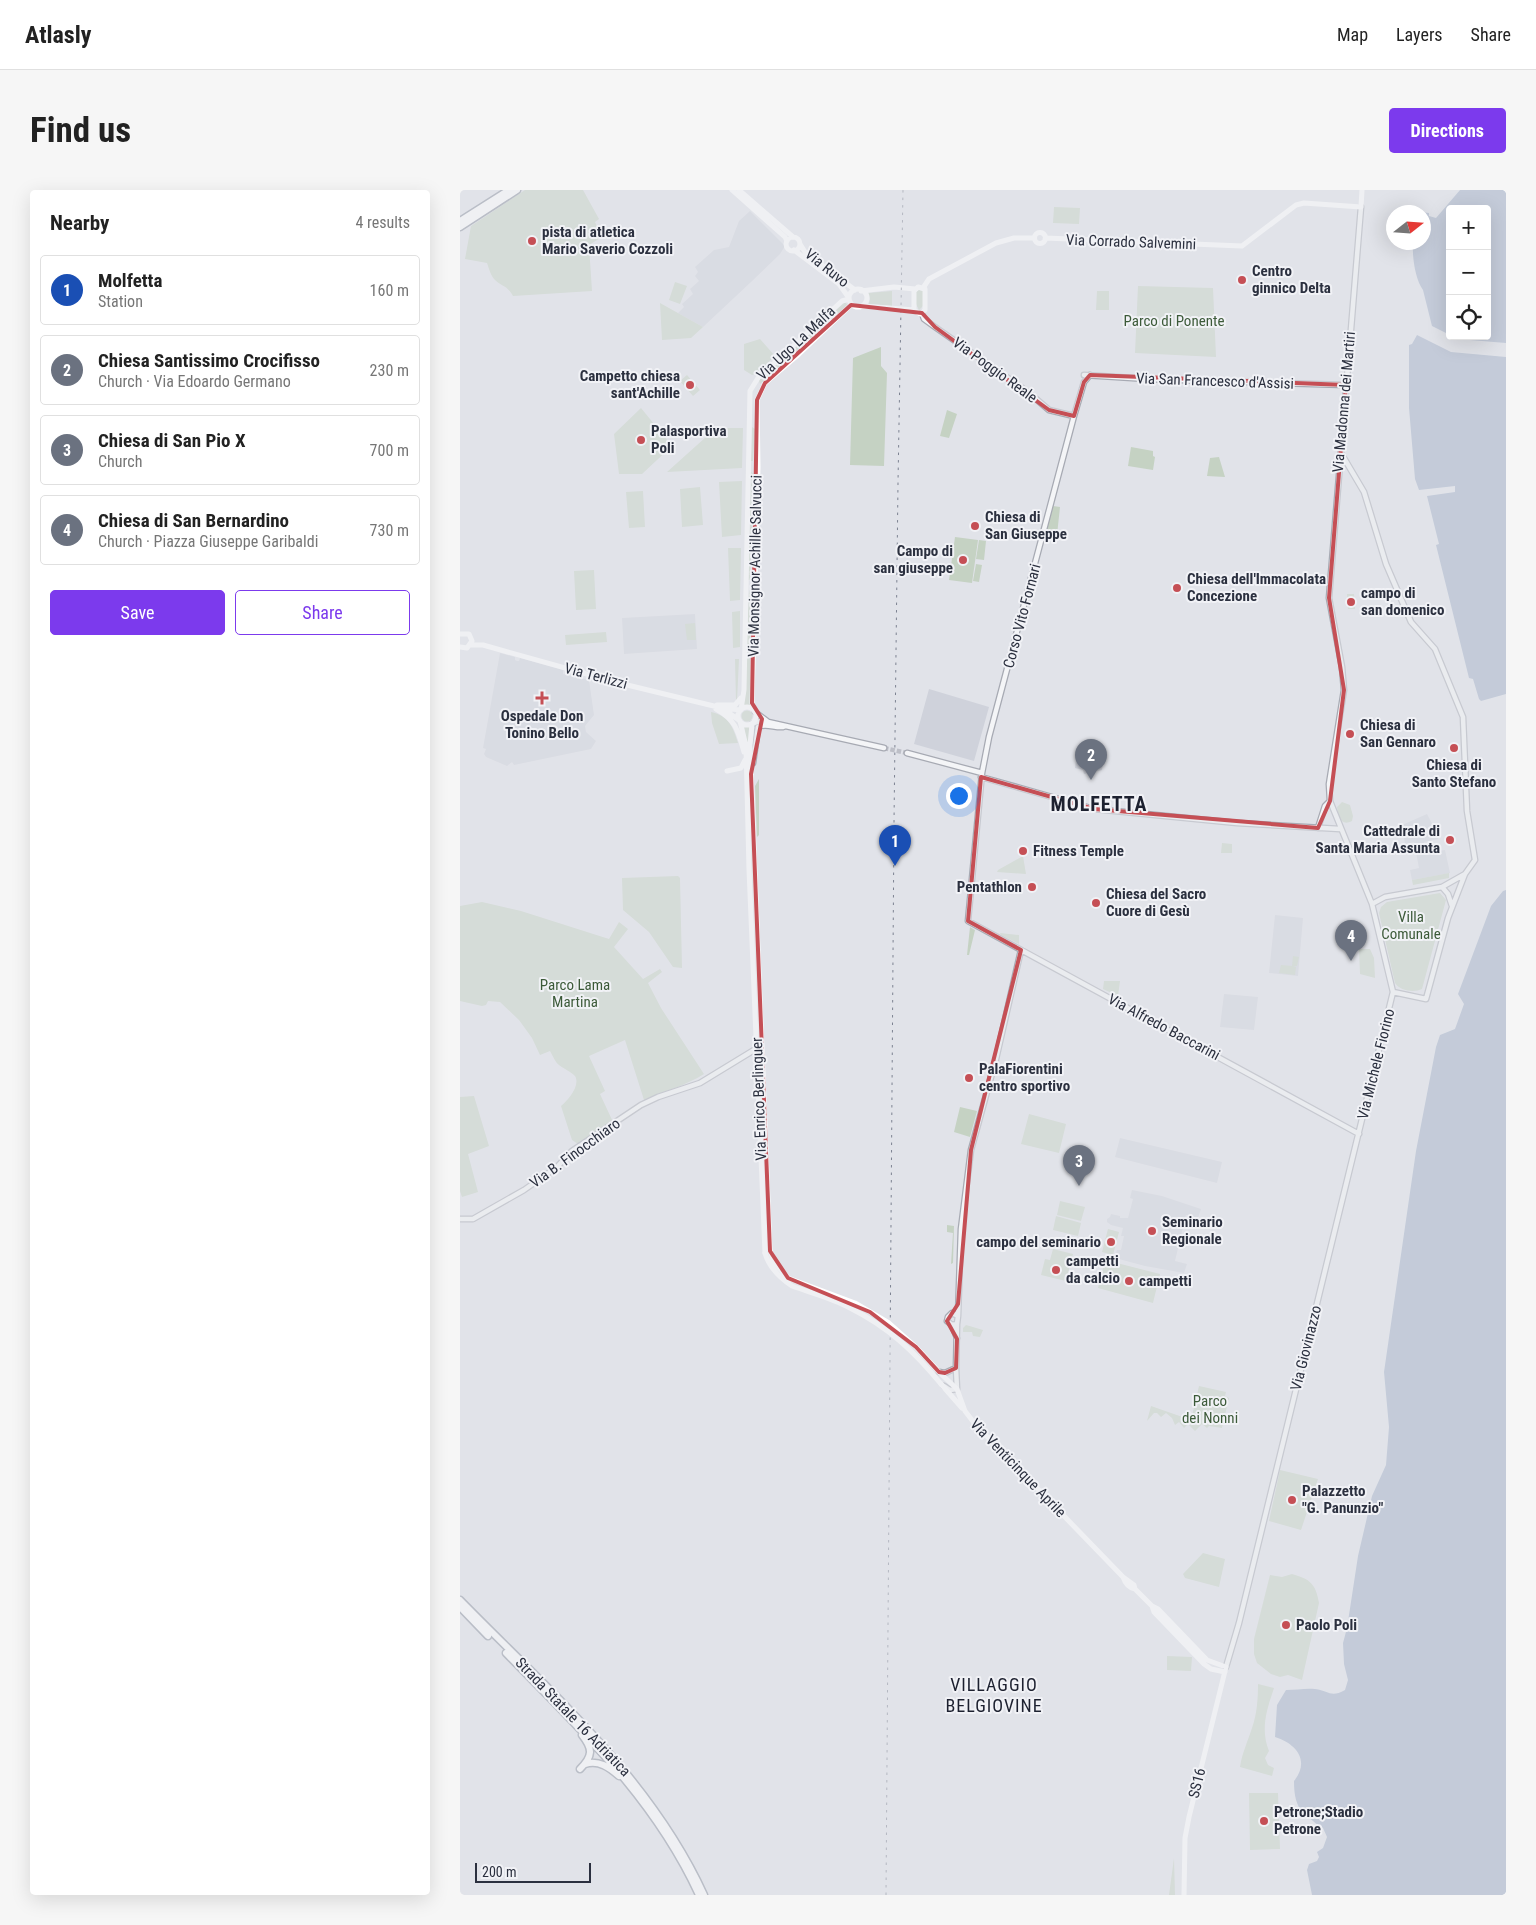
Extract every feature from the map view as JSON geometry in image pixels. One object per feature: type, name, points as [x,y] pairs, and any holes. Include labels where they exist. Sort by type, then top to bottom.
[{"type":"highway","points":[[460,221],[509,190]]},
{"type":"highway","points":[[460,227],[517,190]]},
{"type":"highway","name":"Strada Statale 16 Adriatica","points":[[461,1602],[608,1758],[636,1791],[670,1841],[699,1895]]},
{"type":"highway","name":"Strada Statale 16 Adriatica","points":[[461,1602],[615,1758],[648,1800],[679,1848],[704,1895]]},
{"type":"highway","points":[[561,1709],[590,1745],[591,1752],[583,1766],[596,1762],[602,1764],[614,1771],[636,1791]]},
{"type":"highway","points":[[679,1848],[710,1895]]},
{"type":"main road","name":"Via Ruvo","points":[[732,190],[787,241]]},
{"type":"main road","name":"Via Ruvo","points":[[739,190],[793,237]]},
{"type":"main road","points":[[1361,207],[1362,190]]},
{"type":"main road","name":"Via Corrado Salvemini","points":[[922,288],[929,279],[996,243],[1014,238],[1034,238],[1040,232],[1044,234],[1045,238],[1242,246],[1296,205],[1304,202],[1361,207]]},
{"type":"main road","points":[[793,237],[798,239],[800,244],[794,250],[788,248],[787,241],[793,237]]},
{"type":"main road","name":"Via Ruvo","points":[[794,250],[842,287],[849,301],[863,306],[867,299],[858,290],[805,252],[800,244]]},
{"type":"main road","points":[[842,287],[842,301]]},
{"type":"main road","points":[[858,290],[894,287],[915,289],[918,287],[922,288],[926,293],[924,311],[917,313],[914,310],[863,306]]},
{"type":"main road","points":[[914,310],[915,289]]},
{"type":"main road","name":"Via Ruvo","points":[[849,301],[850,294],[858,290]]},
{"type":"main road","name":"Via Ugo La Malfa","points":[[749,422],[750,391],[752,385],[842,301],[849,301]]},
{"type":"main road","name":"Via Ugo La Malfa","points":[[758,419],[757,400],[765,383],[849,301]]},
{"type":"main road","name":"Via Monsignor Achille Salvucci","points":[[755,712],[752,703],[758,419]]},
{"type":"main road","name":"Via Monsignor Achille Salvucci","points":[[741,710],[744,687],[749,422]]},
{"type":"main road","name":"Via Terlizzi","points":[[460,634],[467,633],[483,645],[619,683],[722,708],[741,710]]},
{"type":"main road","points":[[471,646],[472,638]]},
{"type":"main road","name":"Via Terlizzi","points":[[460,647],[483,645]]},
{"type":"main road","name":"Via Terlizzi","points":[[709,705],[735,706],[741,699],[744,687]]},
{"type":"main road","name":"Via Terlizzi","points":[[709,705],[732,719],[736,725],[744,752],[743,766],[737,770],[726,771]]},
{"type":"main road","name":"Via Terlizzi","points":[[722,708],[740,721]]},
{"type":"main road","points":[[750,708],[755,712],[756,718],[752,724],[747,726],[738,717],[741,710],[750,708]]},
{"type":"main road","name":"Via Enrico Berlinguer","points":[[740,721],[745,739],[747,761],[755,1051],[767,1252],[788,1278],[846,1299],[889,1323],[916,1347],[957,1389]]},
{"type":"main road","name":"Via Enrico Berlinguer","points":[[752,724],[751,774],[762,1044],[767,1252]]},
{"type":"main road","points":[[767,1252],[770,1264],[792,1286],[850,1307],[884,1328],[918,1356],[965,1411]]},
{"type":"main road","name":"Via Venticinque Aprile","points":[[957,1389],[965,1411],[974,1424],[1207,1660],[1226,1670]]},
{"type":"main road","name":"SS16","points":[[1184,1895],[1185,1838],[1226,1670]]},
{"type":"street","name":"Via Madonna dei Martiri","points":[[1330,801],[1329,784],[1343,700],[1342,667],[1329,598],[1361,207]]},
{"type":"street","name":"Via Poggio Reale","points":[[924,311],[927,321],[1028,392],[1049,410],[1074,416]]},
{"type":"street","name":"Via San Francesco d'Assisi","points":[[1084,375],[1148,379],[1346,385]]},
{"type":"street","name":"Corso Vito Fornari","points":[[968,921],[981,775],[989,737],[1074,416],[1084,382],[1090,375]]},
{"type":"street","points":[[1318,828],[1325,806],[1330,801],[1372,904],[1393,992],[1426,999],[1452,908],[1465,874],[1475,860],[1466,811],[1463,717],[1435,649],[1411,622],[1386,564],[1364,492],[1340,453]]},
{"type":"street","points":[[755,712],[768,722]]},
{"type":"street","points":[[752,724],[760,721],[768,722],[884,748]]},
{"type":"street","points":[[751,774],[758,727],[775,728],[785,726]]},
{"type":"street","points":[[906,753],[1094,809],[1340,829]]},
{"type":"street","points":[[1372,904],[1385,897],[1442,887],[1465,874]]},
{"type":"street","points":[[1442,887],[1448,894],[1452,908]]},
{"type":"street","name":"Via Alfredo Baccarini","points":[[968,921],[1245,1070],[1358,1135]]},
{"type":"street","points":[[958,1304],[948,1317],[948,1320],[954,1324],[958,1316],[961,1229],[971,1150],[994,1067],[1021,950]]},
{"type":"street","name":"Via Michele Fiorino","points":[[1358,1135],[1393,992]]},
{"type":"street","points":[[755,1051],[762,1044]]},
{"type":"street","name":"Via B. Finocchiaro","points":[[460,1219],[472,1218],[524,1190],[557,1167],[572,1151],[647,1102],[700,1083],[755,1051]]},
{"type":"street","name":"Via Giovinazzo","points":[[1226,1670],[1358,1135]]},
{"type":"street","points":[[952,1313],[958,1316]]},
{"type":"street","name":"Via Venticinque Aprile","points":[[954,1324],[957,1339],[957,1389]]},
{"type":"street","points":[[939,1372],[956,1368]]},
{"type":"street","points":[[941,1384],[950,1390],[957,1389]]},
{"type":"highlighted area","points":[[851,305],[922,313],[935,327],[1049,410],[1074,416],[1084,382],[1090,375],[1346,385],[1329,598],[1344,690],[1330,801],[1318,828],[1094,809],[981,777],[968,921],[1021,950],[971,1150],[958,1304],[947,1321],[957,1339],[956,1368],[945,1373],[939,1372],[916,1347],[870,1312],[788,1278],[770,1251],[751,774],[762,719],[752,703],[757,400],[765,383]]},
{"type":"shaded area","points":[[750,211],[785,246],[780,254],[703,327],[678,313],[684,307],[682,304],[693,294],[690,289],[699,281],[695,276],[698,272],[695,267],[714,250],[729,247],[739,221]]},
{"type":"shaded area","points":[[695,614],[697,649],[624,654],[622,618]]},
{"type":"shaded area","name":"Ospedale Don Tonino Bello","points":[[500,653],[515,657],[517,661],[520,658],[563,670],[563,674],[589,680],[594,715],[585,726],[586,732],[596,741],[591,749],[514,765],[512,762],[507,766],[486,757],[484,754],[486,749],[483,748]]},
{"type":"shaded area","points":[[929,689],[989,707],[974,761],[914,744]]},
{"type":"shaded area","points":[[1077,750],[1104,753],[1102,770],[1084,774],[1083,770],[1075,768]]},
{"type":"shaded area","points":[[1427,814],[1438,839],[1424,842],[1426,851],[1434,849],[1438,851],[1445,850],[1450,873],[1412,880],[1410,870],[1419,868],[1414,842],[1405,844],[1402,825]]},
{"type":"shaded area","points":[[1275,915],[1303,918],[1298,976],[1269,973]]},
{"type":"shaded area","points":[[1224,994],[1258,997],[1254,1030],[1220,1027]]},
{"type":"shaded area","points":[[1120,1138],[1222,1162],[1217,1183],[1115,1157]]},
{"type":"shaded area","name":"Seminario Regionale","points":[[1132,1190],[1162,1196],[1201,1209],[1198,1218],[1186,1215],[1175,1261],[1187,1264],[1184,1273],[1115,1258],[1117,1250],[1121,1250],[1124,1236],[1121,1236],[1123,1228],[1111,1225],[1107,1222],[1107,1219],[1111,1214],[1120,1216],[1120,1218],[1128,1218],[1133,1199],[1130,1198]]},
{"type":"green space","name":"pista di atletica Mario Saverio Cozzoli","points":[[525,190],[583,190],[599,219],[595,222],[602,237],[589,245],[592,291],[513,296],[509,290],[494,279],[487,263],[465,259],[471,226]]},
{"type":"green space","points":[[1054,207],[1080,208],[1079,224],[1053,223]]},
{"type":"green space","points":[[675,282],[687,286],[680,304],[669,300]]},
{"type":"green space","name":"Parco di Ponente","points":[[1138,286],[1213,288],[1216,357],[1135,353]]},
{"type":"green space","points":[[919,290],[923,291],[923,306],[919,310],[916,304],[916,292]]},
{"type":"green space","points":[[892,291],[892,306],[869,304],[868,293]]},
{"type":"green space","points":[[1097,291],[1109,291],[1109,310],[1096,310]]},
{"type":"green space","points":[[660,303],[703,327],[691,338],[662,340]]},
{"type":"green space","points":[[844,303],[847,305],[760,384],[759,380]]},
{"type":"green space","points":[[760,339],[775,356],[757,373],[752,375],[744,370],[744,344]]},
{"type":"green space","points":[[881,347],[881,366],[887,373],[884,466],[850,465],[853,358]]},
{"type":"green space","name":"Campetto chiesa sant'Achille","points":[[687,375],[700,390],[693,396],[680,381]]},
{"type":"green space","name":"Palasportiva Poli","points":[[641,408],[672,446],[642,474],[619,474],[614,434]]},
{"type":"green space","points":[[947,410],[957,414],[949,438],[940,436]]},
{"type":"green space","points":[[752,427],[755,429],[753,461],[751,461]]},
{"type":"green space","points":[[716,428],[743,428],[742,468],[667,472]]},
{"type":"green space","points":[[1131,447],[1153,451],[1153,456],[1155,457],[1153,470],[1128,466]]},
{"type":"green space","points":[[1219,457],[1225,477],[1207,476],[1210,458]]},
{"type":"green space","points":[[751,472],[754,474],[750,580],[748,580]]},
{"type":"green space","points":[[742,481],[741,535],[722,537],[719,482]]},
{"type":"green space","points":[[700,487],[703,525],[682,527],[680,489]]},
{"type":"green space","points":[[643,491],[645,527],[629,528],[626,492]]},
{"type":"green space","points":[[1053,506],[1060,507],[1057,535],[1046,533]]},
{"type":"green space","name":"Campo di san giuseppe","points":[[955,537],[978,540],[972,583],[949,580]]},
{"type":"green space","points":[[979,540],[986,541],[984,560],[976,559]]},
{"type":"green space","points":[[728,548],[741,548],[740,600],[730,601]]},
{"type":"green space","points":[[976,564],[982,565],[979,582],[973,581]]},
{"type":"green space","points":[[594,570],[596,609],[576,610],[574,571]]},
{"type":"green space","points":[[749,591],[751,593],[750,698],[752,706],[743,706]]},
{"type":"green space","name":"campo di san domenico","points":[[1347,594],[1354,594],[1355,609],[1348,609]]},
{"type":"green space","points":[[740,611],[740,647],[733,648],[732,612]]},
{"type":"green space","points":[[695,623],[696,640],[687,640],[685,624]]},
{"type":"green space","points":[[606,632],[607,642],[566,645],[565,635]]},
{"type":"green space","points":[[735,659],[739,659],[737,701],[736,701]]},
{"type":"green space","points":[[747,710],[753,716],[747,722],[741,716]]},
{"type":"green space","points":[[711,712],[726,719],[738,743],[719,744],[712,723]]},
{"type":"green space","points":[[744,727],[750,727],[759,1034],[747,746]]},
{"type":"green space","points":[[759,779],[759,835],[757,837],[755,786]]},
{"type":"green space","points":[[1342,802],[1350,805],[1353,816],[1352,821],[1345,823],[1339,817],[1337,807]]},
{"type":"green space","points":[[1222,843],[1232,844],[1232,853],[1221,853]]},
{"type":"green space","points":[[1023,856],[1026,874],[997,872],[998,870]]},
{"type":"green space","points":[[1449,873],[1449,878],[1413,885],[1412,880]]},
{"type":"green space","points":[[678,876],[680,878],[682,968],[673,967],[649,932],[623,910],[622,878]]},
{"type":"green space","name":"Villa Comunale","points":[[1440,893],[1446,900],[1422,989],[1415,991],[1404,989],[1395,983],[1379,913],[1381,907],[1387,902]]},
{"type":"green space","name":"Parco Lama Martina","points":[[482,902],[521,911],[609,939],[619,922],[628,929],[614,947],[643,979],[660,969],[662,972],[648,983],[661,1008],[704,1074],[644,1100],[625,1040],[589,1056],[605,1091],[600,1094],[613,1122],[578,1144],[572,1140],[561,1106],[575,1089],[575,1076],[555,1061],[550,1051],[540,1055],[532,1038],[519,1020],[500,1002],[488,1001],[486,1005],[482,1006],[460,1001],[460,906]]},
{"type":"green space","points":[[970,927],[975,930],[969,955],[967,955]]},
{"type":"green space","points":[[1000,933],[1019,935],[1019,944],[1001,935]]},
{"type":"green space","points":[[1359,949],[1370,949],[1374,958],[1375,978],[1360,974]]},
{"type":"green space","points":[[1293,956],[1299,957],[1297,966],[1293,966],[1296,967],[1295,975],[1279,973],[1281,965],[1292,966]]},
{"type":"green space","points":[[1104,981],[1120,981],[1118,996],[1103,989]]},
{"type":"green space","points":[[474,1096],[489,1146],[468,1154],[478,1192],[462,1197],[460,1191],[460,1097]]},
{"type":"green space","points":[[960,1107],[977,1111],[970,1137],[954,1132]]},
{"type":"green space","points":[[1029,1114],[1066,1124],[1059,1153],[1021,1144]]},
{"type":"green space","name":"campetti da calcio","points":[[1060,1201],[1085,1207],[1081,1221],[1057,1215]]},
{"type":"green space","points":[[1056,1216],[1081,1223],[1078,1236],[1053,1230]]},
{"type":"green space","points":[[947,1225],[954,1226],[953,1263],[951,1264],[953,1233],[947,1232]]},
{"type":"green space","name":"campo del seminario","points":[[1108,1229],[1119,1232],[1113,1255],[1102,1252]]},
{"type":"green space","name":"campetti da calcio","points":[[1053,1249],[1073,1254],[1066,1281],[1041,1275],[1045,1259],[1050,1260]]},
{"type":"green space","name":"campetti","points":[[1105,1260],[1160,1274],[1153,1303],[1098,1288]]},
{"type":"green space","points":[[966,1325],[983,1330],[980,1337],[973,1336],[972,1332],[963,1332],[963,1328]]},
{"type":"green space","name":"Parco dei Nonni","points":[[1199,1386],[1226,1392],[1225,1396],[1229,1398],[1222,1428],[1209,1426],[1207,1428],[1202,1424],[1195,1431],[1188,1424],[1184,1428],[1179,1422],[1175,1425],[1172,1418],[1166,1413],[1161,1417],[1154,1413],[1147,1421],[1151,1406],[1191,1420]]},
{"type":"green space","name":"Palazzetto \"G. Panunzio\"","points":[[1280,1470],[1318,1479],[1301,1530],[1269,1521]]},
{"type":"green space","points":[[1203,1553],[1225,1559],[1219,1587],[1185,1578],[1183,1574]]},
{"type":"green space","points":[[1292,1574],[1311,1583],[1316,1591],[1319,1603],[1302,1680],[1288,1675],[1280,1677],[1271,1674],[1257,1663],[1254,1654],[1254,1639],[1270,1575],[1282,1577]]},
{"type":"green space","points":[[1167,1656],[1192,1657],[1191,1671],[1167,1670]]},
{"type":"green space","points":[[1258,1684],[1274,1688],[1267,1711],[1265,1727],[1266,1743],[1269,1751],[1265,1758],[1268,1765],[1274,1768],[1272,1776],[1240,1767],[1255,1717]]},
{"type":"green space","name":"Petrone;Stadio Petrone","points":[[1249,1793],[1278,1793],[1280,1849],[1250,1850]]},
{"type":"green space","points":[[1174,1858],[1175,1895],[1169,1895]]},
{"type":"water","points":[[1460,190],[1506,190],[1506,343],[1470,340],[1491,340],[1491,205],[1447,205]]},
{"type":"water","points":[[1446,206],[1446,333],[1432,326],[1423,290],[1418,280],[1413,250],[1431,250],[1431,217],[1436,218]]},
{"type":"water","points":[[1417,335],[1451,352],[1506,357],[1506,694],[1481,701],[1473,679],[1469,678],[1436,545],[1439,544],[1427,496],[1455,492],[1455,486],[1419,490],[1415,479],[1409,408],[1409,345],[1412,344]]},
{"type":"water","points":[[1506,890],[1506,1895],[1312,1895],[1307,1870],[1309,1864],[1317,1861],[1319,1857],[1317,1852],[1323,1848],[1327,1837],[1323,1828],[1310,1818],[1304,1816],[1297,1804],[1294,1781],[1299,1774],[1301,1760],[1299,1754],[1290,1744],[1275,1737],[1277,1705],[1286,1690],[1312,1689],[1336,1694],[1345,1690],[1348,1680],[1344,1664],[1343,1643],[1358,1556],[1372,1496],[1386,1465],[1389,1427],[1384,1372],[1416,1151],[1436,1047],[1440,1035],[1455,1029],[1464,1004],[1458,994],[1491,906],[1503,891]]},
{"type":"tunnel","points":[[884,748],[907,753]]},
{"type":"railway","points":[[886,1895],[894,822],[903,190]]},
{"type":"place","name":"pista di atletica Mario Saverio Cozzoli","points":[[532,241]]},
{"type":"place","name":"Centro ginnico Delta","points":[[1242,280]]},
{"type":"place","name":"Campetto chiesa sant'Achille","points":[[690,385]]},
{"type":"place","name":"Palasportiva Poli","points":[[641,440]]},
{"type":"place","name":"Chiesa di San Giuseppe","points":[[975,526]]},
{"type":"place","name":"Campo di san giuseppe","points":[[963,560]]},
{"type":"place","name":"Chiesa dell'Immacolata Concezione","points":[[1177,588]]},
{"type":"place","name":"campo di san domenico","points":[[1351,602]]},
{"type":"place","name":"Ospedale Don Tonino Bello","points":[[542,698]]},
{"type":"place","name":"Chiesa di San Gennaro","points":[[1350,734]]},
{"type":"place","name":"Chiesa di Santo Stefano","points":[[1454,748]]},
{"type":"place","name":"Chiesa Santissimo Crocifisso","points":[[1091,780]]},
{"type":"place","name":"Cattedrale di Santa Maria Assunta","points":[[1450,840]]},
{"type":"place","name":"Fitness Temple","points":[[1023,851]]},
{"type":"place","name":"Molfetta","points":[[895,866]]},
{"type":"place","name":"Pentathlon","points":[[1032,887]]},
{"type":"place","name":"Chiesa del Sacro Cuore di Gesù","points":[[1096,903]]},
{"type":"place","name":"Chiesa di San Bernardino","points":[[1351,961]]},
{"type":"place","name":"PalaFiorentini centro sportivo","points":[[969,1078]]},
{"type":"place","name":"Chiesa di San Pio X","points":[[1079,1186]]},
{"type":"place","name":"Seminario Regionale","points":[[1152,1231]]},
{"type":"place","name":"campo del seminario","points":[[1111,1242]]},
{"type":"place","name":"campetti da calcio","points":[[1056,1270]]},
{"type":"place","name":"campetti","points":[[1129,1281]]},
{"type":"place","name":"Palazzetto \"G. Panunzio\"","points":[[1292,1500]]},
{"type":"place","name":"Paolo Poli","points":[[1286,1625]]},
{"type":"place","name":"Petrone;Stadio Petrone","points":[[1264,1821]]},
{"type":"district","name":"MOLFETTA","points":[[1099,804]]},
{"type":"district","name":"VILLAGGIO BELGIOVINE","points":[[994,1694]]}]
